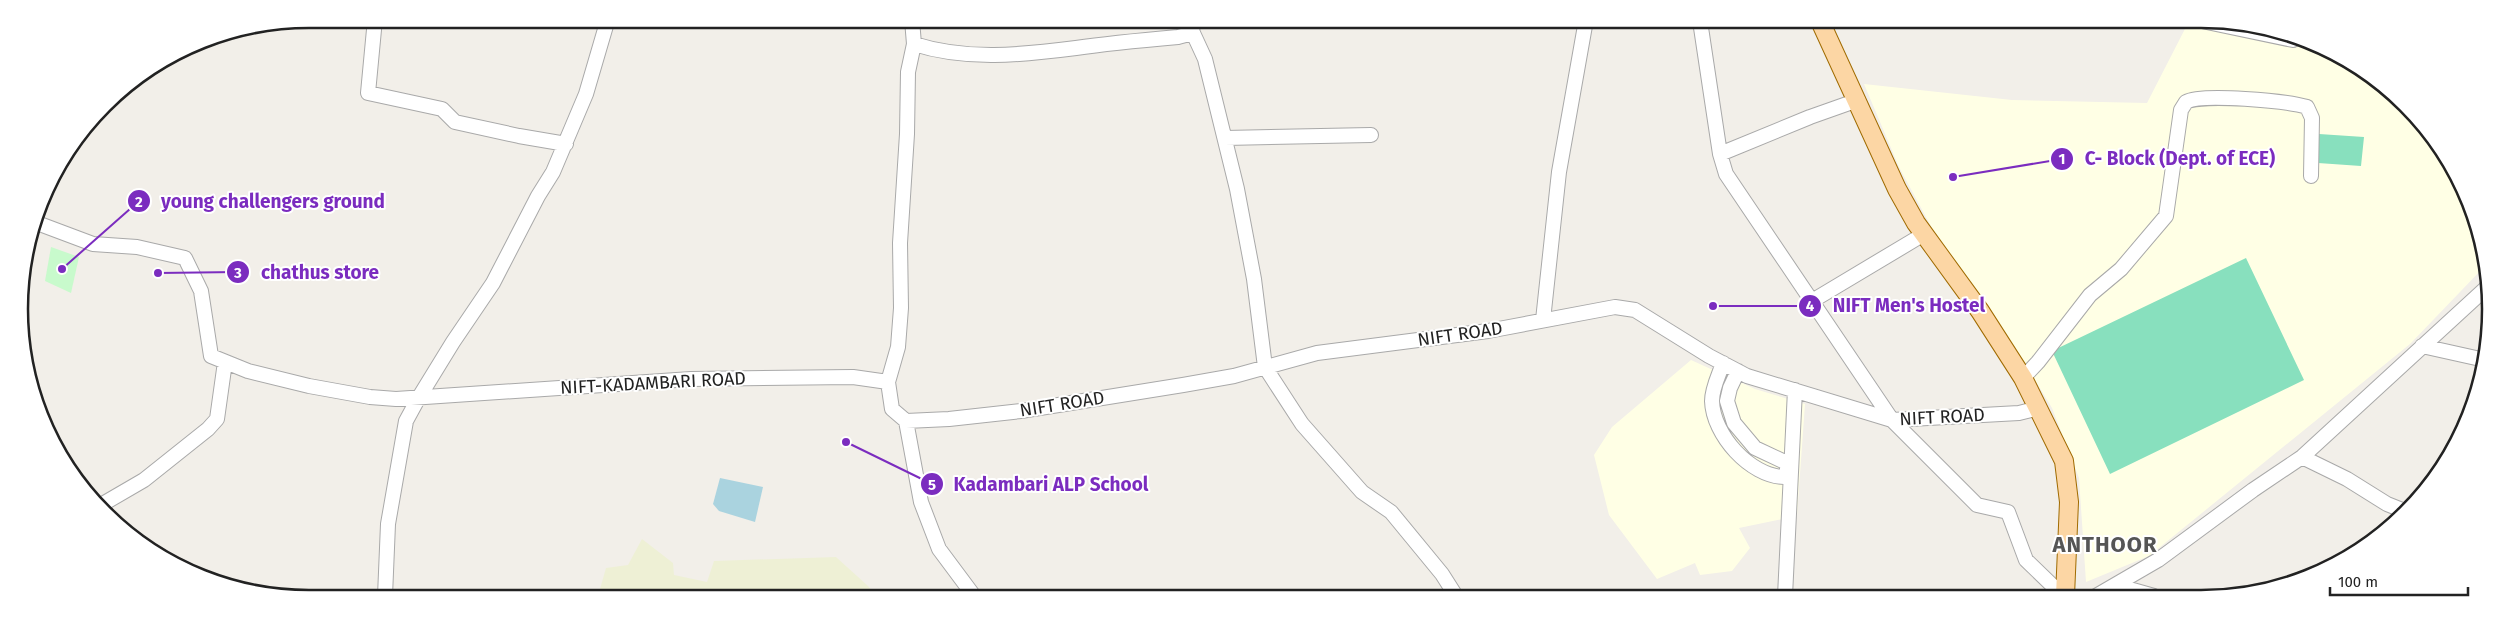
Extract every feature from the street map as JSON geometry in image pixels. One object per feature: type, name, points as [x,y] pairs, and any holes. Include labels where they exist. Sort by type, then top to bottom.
[{"type":"main road","points":[[1823,28],[1897,188],[1924,234],[1980,311],[2023,378],[2064,461],[2069,502],[2065,590]]},
{"type":"street","points":[[374,28],[368,93],[442,109],[455,122],[566,144]]},
{"type":"street","points":[[385,590],[388,524],[406,422],[418,399],[494,282],[538,196],[553,172],[586,94],[605,28]]},
{"type":"street","points":[[913,28],[914,44],[908,72],[907,134],[900,243],[901,308],[898,347],[888,382],[892,409],[906,421],[921,502],[939,549],[970,590]]},
{"type":"street","points":[[914,44],[939,52],[967,55],[1025,54],[1178,36],[1189,28]]},
{"type":"street","points":[[1193,28],[1205,59],[1250,254],[1260,321],[1264,367],[1302,424],[1362,492],[1391,512],[1442,574],[1452,590]]},
{"type":"street","points":[[1543,320],[1559,172],[1585,28]]},
{"type":"street","points":[[1701,28],[1720,154],[1726,174],[1892,420],[1977,505],[2008,512],[2026,560],[2056,589],[2065,590]]},
{"type":"street","points":[[2023,378],[2038,362],[2090,295],[2121,269],[2166,216],[2181,110],[2186,102],[2218,99],[2258,100],[2307,107],[2312,118],[2311,176]]},
{"type":"street","points":[[1720,154],[1810,117],[1858,100]]},
{"type":"street","points":[[1224,138],[1371,135]]},
{"type":"street","points":[[40,224],[93,244],[137,247],[185,258],[201,291],[211,356],[225,362],[217,418],[208,430],[144,480],[105,502]]},
{"type":"street","points":[[1812,301],[1924,234]]},
{"type":"street","points":[[2107,590],[2158,560],[2302,457],[2482,292]]},
{"type":"street","name":"NIFT ROAD","points":[[906,421],[949,420],[1022,411],[1234,376],[1317,353],[1488,331],[1614,307],[1635,310],[1738,372],[1892,420],[2019,413],[2039,408]]},
{"type":"street","points":[[2422,346],[2478,358]]},
{"type":"street","name":"NIFT-KADAMBARI ROAD","points":[[225,362],[248,371],[309,386],[370,397],[418,399],[691,379],[853,377],[888,382]]},
{"type":"street","points":[[1723,363],[1714,389],[1712,405],[1732,450],[1772,476],[1784,476],[1788,471],[1786,463],[1755,448],[1734,423],[1727,401],[1730,388],[1738,372]]},
{"type":"street","points":[[1785,590],[1794,390]]},
{"type":"street","points":[[2302,457],[2347,479],[2387,504],[2398,509]]},
{"type":"street","points":[[2116,585],[2133,590]]},
{"type":"shaded area","points":[[2185,28],[2203,28],[2305,47],[2326,56],[2358,75],[2387,97],[2413,123],[2435,152],[2454,184],[2468,218],[2480,271],[2410,344],[2149,556],[2086,582],[2079,478],[2052,408],[2026,365],[1940,243],[1899,167],[1864,84],[2012,100],[2147,103]]},
{"type":"shaded area","points":[[1691,360],[1755,389],[1805,404],[1797,516],[1739,528],[1750,548],[1732,571],[1700,575],[1695,563],[1657,579],[1609,515],[1594,455],[1612,427]]},
{"type":"shaded area","points":[[642,539],[673,563],[674,575],[707,582],[714,561],[836,557],[871,590],[600,590],[606,568],[628,565]]},
{"type":"green space","points":[[2319,134],[2364,137],[2361,166],[2318,163]]},
{"type":"green space","points":[[51,247],[79,257],[71,293],[45,281]]},
{"type":"green space","points":[[2246,258],[2304,380],[2110,474],[2052,351]]},
{"type":"water","points":[[720,478],[763,487],[755,522],[719,511],[713,504]]},
{"type":"place","name":"C- Block (Dept. of ECE)","points":[[1953,177]]},
{"type":"place","name":"young challengers ground","points":[[62,269]]},
{"type":"place","name":"chathus store","points":[[158,273]]},
{"type":"place","name":"NIFT Men's Hostel","points":[[1713,306]]},
{"type":"place","name":"Kadambari ALP School","points":[[846,442]]},
{"type":"district","name":"ANTHOOR","points":[[2105,544]]}]
